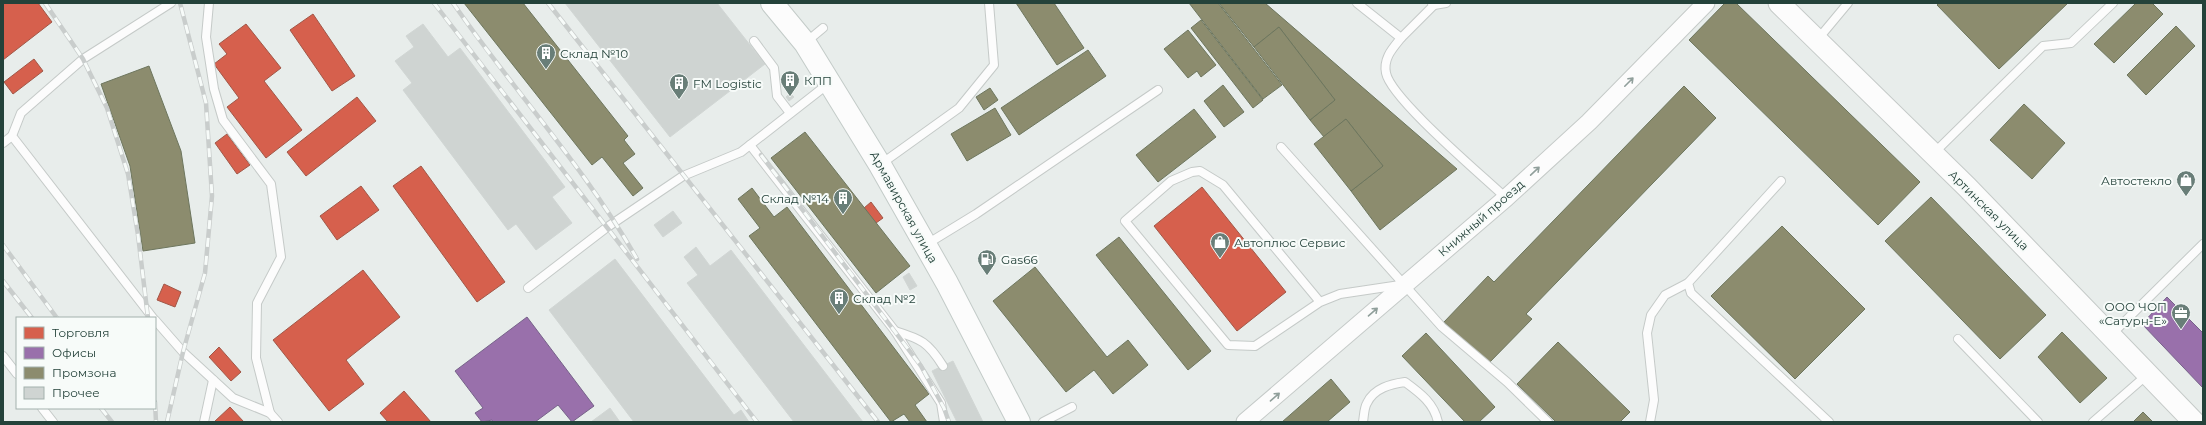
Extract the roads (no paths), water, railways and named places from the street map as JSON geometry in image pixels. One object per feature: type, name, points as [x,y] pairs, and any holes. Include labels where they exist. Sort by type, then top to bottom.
[{"type":"main road","name":"Армавирская улица","points":[[772,3],[805,43],[880,165],[924,246],[947,283],[1019,422]]},
{"type":"street","name":"Книжный проезд","points":[[1245,422],[1506,198],[1589,122],[1706,3]]},
{"type":"street","name":"Артинская улица","points":[[1779,3],[1818,39],[1934,154],[2194,422]]},
{"type":"lane","points":[[3,143],[12,136],[21,113],[83,59],[171,3]]},
{"type":"lane","points":[[208,3],[206,37],[214,89],[223,120],[271,184],[281,257],[257,303],[256,358],[270,413]]},
{"type":"lane","points":[[880,165],[959,108],[994,65],[988,3]]},
{"type":"lane","points":[[1357,3],[1402,38]]},
{"type":"lane","points":[[1446,3],[1433,4],[1402,38],[1387,56],[1386,73],[1400,97],[1437,134],[1506,198]]},
{"type":"lane","points":[[1818,39],[1848,3]]},
{"type":"lane","points":[[1934,154],[2043,46],[2071,42],[2113,3]]},
{"type":"lane","points":[[805,43],[823,28]]},
{"type":"lane","points":[[754,41],[774,68],[777,96],[790,113]]},
{"type":"lane","points":[[528,288],[606,228],[677,180],[741,152],[830,82]]},
{"type":"lane","points":[[924,246],[976,214],[1158,90]]},
{"type":"lane","points":[[12,136],[152,317]]},
{"type":"lane","points":[[750,145],[895,331],[941,403],[944,422]]},
{"type":"lane","points":[[1281,146],[1442,327],[1507,382],[1548,422]]},
{"type":"lane","points":[[1320,302],[1223,185],[1200,171],[1192,172],[1171,181],[1125,221],[1228,345],[1255,346],[1320,302],[1340,294],[1404,285]]},
{"type":"lane","points":[[1650,422],[1654,400],[1647,333],[1651,315],[1665,295],[1688,283],[1781,181]]},
{"type":"lane","points":[[2111,335],[2203,244]]},
{"type":"lane","points":[[1688,283],[1691,293],[1829,422]]},
{"type":"lane","points":[[156,321],[183,352],[233,398],[270,413],[278,422]]},
{"type":"lane","points":[[895,331],[917,338],[932,349],[943,366]]},
{"type":"lane","points":[[1958,339],[2038,422]]},
{"type":"lane","points":[[3,356],[16,373]]},
{"type":"lane","points":[[2093,422],[2148,374]]},
{"type":"lane","points":[[204,422],[213,380]]},
{"type":"lane","points":[[1363,422],[1367,403],[1377,390],[1392,383],[1405,382],[1431,404],[1436,412],[1438,422]]},
{"type":"lane","points":[[1043,422],[1072,406]]},
{"type":"lane","points":[[43,409],[53,422]]},
{"type":"railway","points":[[45,3],[83,59],[107,108],[128,174],[138,235],[148,317]]},
{"type":"railway","points":[[167,422],[183,352],[205,273],[212,196],[206,103],[180,3]]},
{"type":"railway","points":[[434,3],[757,422]]},
{"type":"railway","points":[[453,3],[595,192],[637,259]]},
{"type":"railway","points":[[548,3],[878,422]]},
{"type":"railway","points":[[761,155],[921,366],[944,408],[949,422]]},
{"type":"railway","points":[[3,245],[56,317]]},
{"type":"railway","points":[[3,281],[31,317]]},
{"type":"railway","points":[[102,409],[112,422]]},
{"type":"railway","points":[[155,409],[156,422]]},
{"type":"place","name":"Склад №10","points":[[546,70]]},
{"type":"place","name":"КПП","points":[[790,97]]},
{"type":"place","name":"FM Logistic","points":[[679,100]]},
{"type":"place","name":"Автостекло","points":[[2186,197]]},
{"type":"place","name":"Склад №14","points":[[843,215]]},
{"type":"place","name":"Автоплюс Сервис","points":[[1220,259]]},
{"type":"place","name":"Gas66","points":[[987,276]]},
{"type":"place","name":"Склад №2","points":[[839,315]]},
{"type":"place","name":"ООО ЧОП «Сатурн-Е»","points":[[2181,330]]}]
